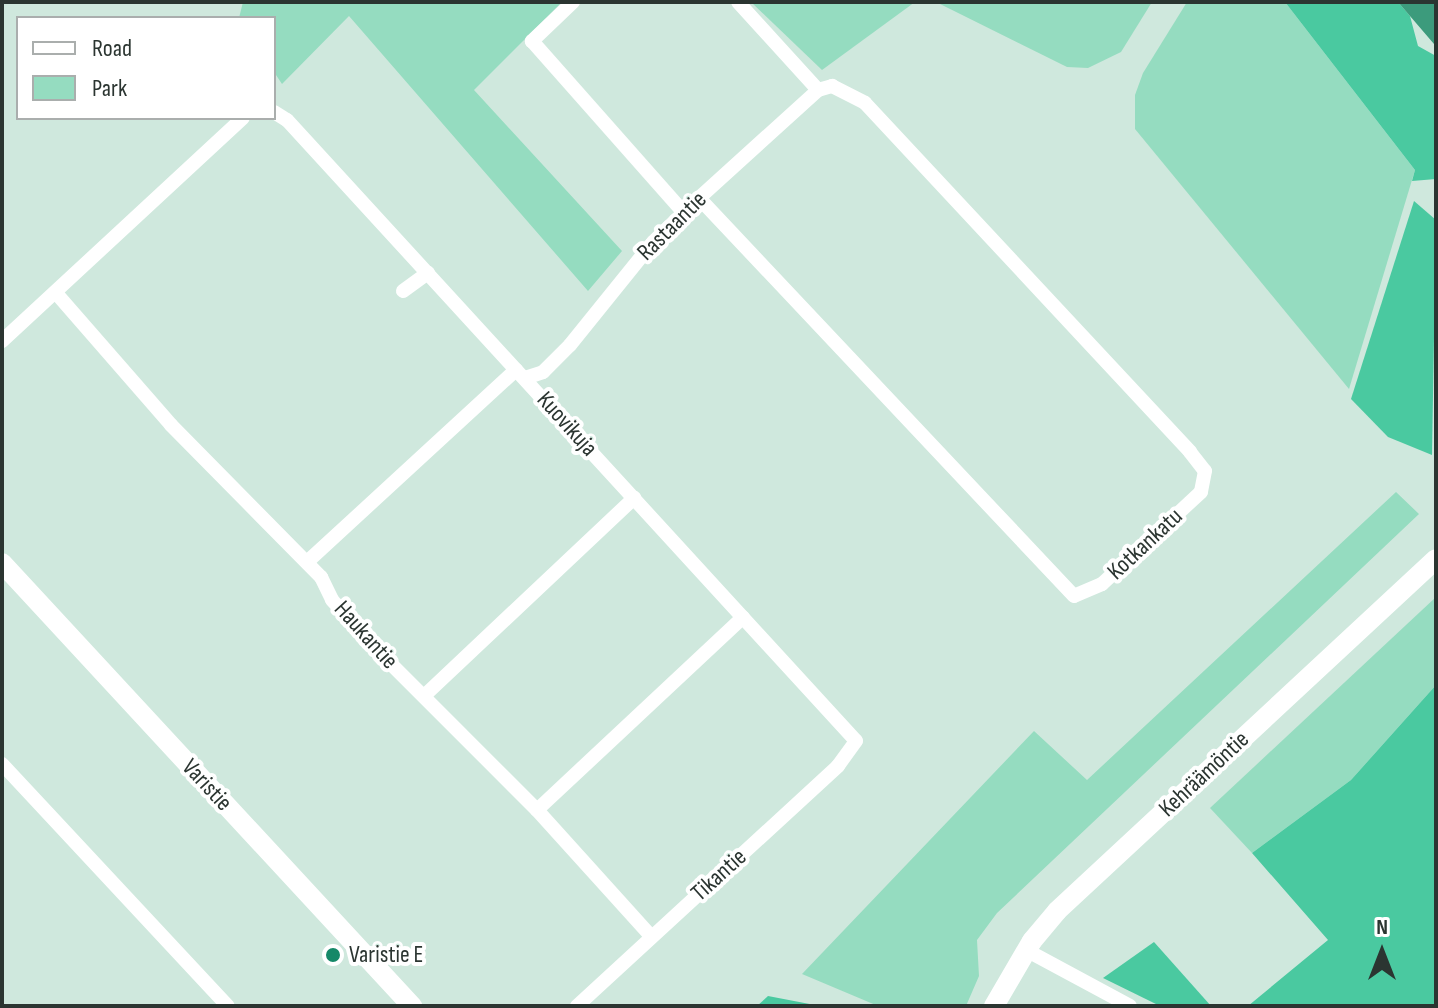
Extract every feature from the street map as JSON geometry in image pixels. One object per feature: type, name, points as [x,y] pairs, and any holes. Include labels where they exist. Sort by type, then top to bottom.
[{"type":"street","points":[[573,2],[532,41],[684,213]]},
{"type":"street","points":[[738,2],[825,88]]},
{"type":"street","name":"Rastaantie","points":[[307,562],[521,374],[543,372],[570,345],[653,242],[825,88]]},
{"type":"street","name":"Kotkankatu","points":[[699,198],[1061,588],[1074,596],[1102,584],[1201,492],[1205,471],[865,103],[825,88]]},
{"type":"street","name":"Kuovikuja","points":[[276,114],[428,273],[856,741]]},
{"type":"street","points":[[2,341],[241,120]]},
{"type":"street","points":[[403,291],[428,273]]},
{"type":"street","name":"Haukantie","points":[[56,293],[171,425],[307,562],[332,600],[537,810],[651,936]]},
{"type":"street","points":[[424,696],[634,498]]},
{"type":"street","name":"Kehräämöntie","points":[[994,1006],[1026,950],[1057,911],[1436,559]]},
{"type":"street","name":"Varistie","points":[[2,563],[412,1006]]},
{"type":"street","points":[[537,810],[743,617]]},
{"type":"street","name":"Tikantie","points":[[577,1006],[838,766],[856,741]]},
{"type":"street","points":[[2,764],[228,1006]]},
{"type":"street","points":[[1026,950],[1130,1006]]},
{"type":"green space","points":[[243,2],[562,2],[474,90],[622,251],[588,291],[349,16],[282,84],[276,75],[276,16],[240,16]]},
{"type":"green space","points":[[751,2],[915,2],[822,70]]},
{"type":"green space","points":[[936,2],[1152,2],[1121,52],[1088,68],[1067,67]]},
{"type":"green space","points":[[1187,2],[1285,2],[1415,170],[1349,389],[1135,129],[1135,95],[1143,73]]},
{"type":"green space","points":[[1396,492],[1419,514],[997,913],[977,940],[979,976],[966,1006],[878,1006],[802,974],[1034,731],[1087,780]]},
{"type":"green space","points":[[1436,597],[1436,685],[1351,780],[1252,853],[1210,808]]},
{"type":"shaded area","points":[[1285,2],[1398,2],[1410,16],[1418,46],[1436,56],[1436,179],[1412,181],[1415,170]]},
{"type":"shaded area","points":[[1398,2],[1436,2],[1436,48],[1434,44]]},
{"type":"shaded area","points":[[1414,201],[1436,220],[1432,455],[1388,437],[1351,399]]},
{"type":"shaded area","points":[[1436,685],[1436,1006],[1248,1006],[1328,940],[1252,853],[1351,780]]},
{"type":"shaded area","points":[[1154,942],[1211,1006],[1160,1006],[1103,978]]},
{"type":"shaded area","points":[[768,996],[820,1006],[757,1006]]},
{"type":"place","name":"Varistie E","points":[[333,955]]}]
